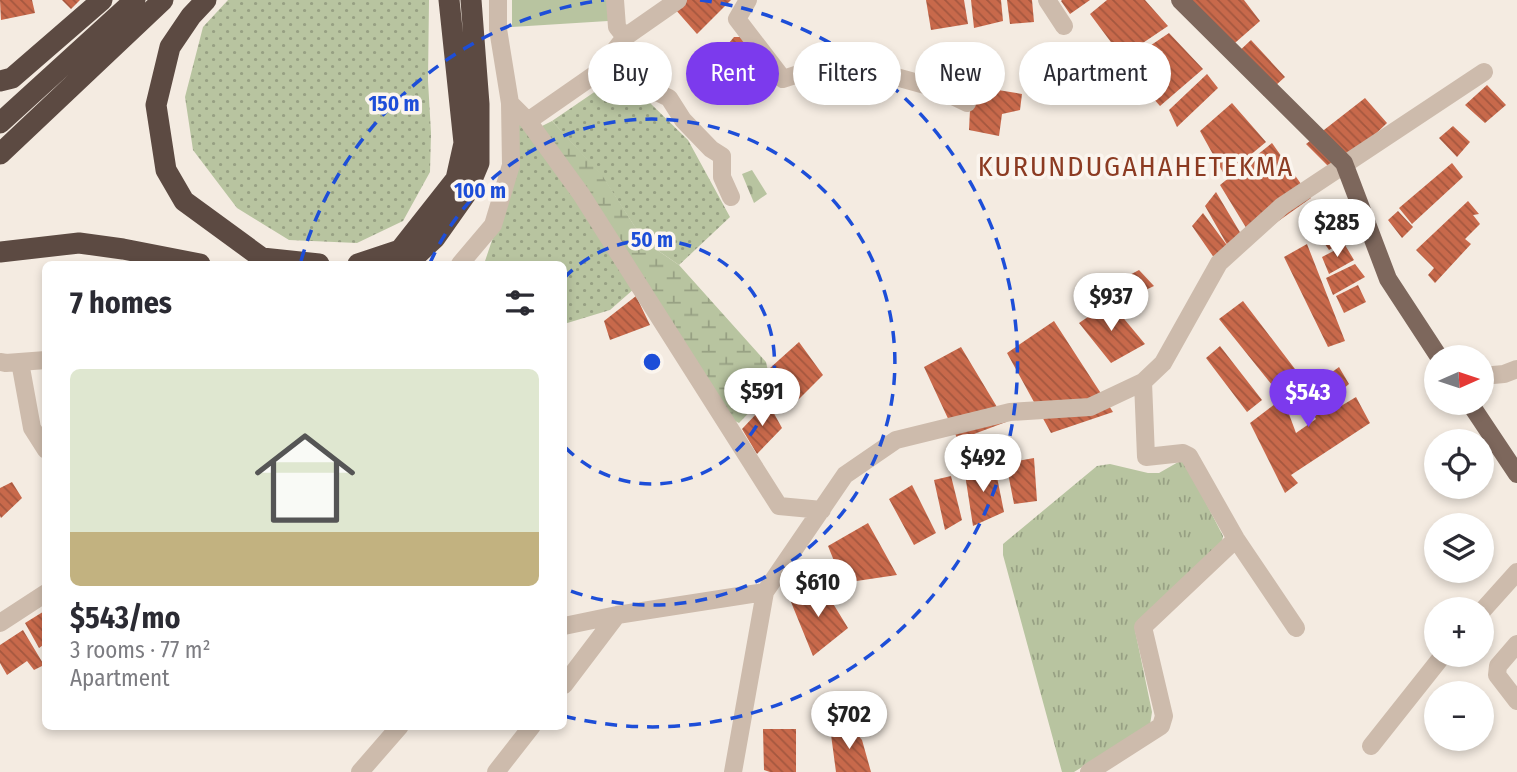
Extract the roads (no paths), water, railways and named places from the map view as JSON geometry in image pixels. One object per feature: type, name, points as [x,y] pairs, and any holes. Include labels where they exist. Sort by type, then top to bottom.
[{"type":"highway","points":[[0,81],[12,78],[102,0]]},
{"type":"highway","points":[[0,123],[135,0]]},
{"type":"highway","points":[[0,154],[163,0]]},
{"type":"highway","points":[[206,0],[191,16],[170,47],[156,105],[166,170],[184,201],[262,258],[290,261]]},
{"type":"highway","points":[[367,261],[400,250],[456,179],[464,143],[449,0]]},
{"type":"highway","points":[[410,261],[435,238],[466,194],[480,163],[471,0]]},
{"type":"highway","points":[[0,252],[79,243],[123,248],[186,261]]},
{"type":"main road","points":[[1180,0],[1345,163],[1388,279],[1431,345]]},
{"type":"main road","points":[[1478,415],[1517,474]]},
{"type":"street","points":[[463,261],[493,225],[511,165],[510,103],[498,29],[498,0]]},
{"type":"street","points":[[615,0],[617,27],[625,37]]},
{"type":"street","points":[[621,42],[677,0]]},
{"type":"street","points":[[747,0],[737,19],[783,79],[838,61],[915,82]]},
{"type":"street","points":[[1047,0],[1064,26]]},
{"type":"street","points":[[733,772],[765,592],[845,475],[896,440],[1010,412],[1090,407],[1143,382],[1163,363],[1219,263],[1282,206],[1484,72]]},
{"type":"street","points":[[528,121],[588,79]]},
{"type":"street","points":[[510,103],[528,121],[581,194],[779,506],[822,510]]},
{"type":"street","points":[[672,103],[683,120],[710,149],[722,156],[722,177],[731,197]]},
{"type":"street","points":[[0,362],[42,360]]},
{"type":"street","points":[[20,362],[32,428],[42,444]]},
{"type":"street","points":[[1494,375],[1517,369]]},
{"type":"street","points":[[1143,382],[1146,457],[1183,453],[1189,456],[1236,539],[1296,628]]},
{"type":"street","points":[[1089,772],[1161,726],[1164,716],[1143,627],[1236,539]]},
{"type":"street","points":[[1494,598],[1517,572]]},
{"type":"street","points":[[567,625],[765,592]]},
{"type":"street","points":[[0,623],[42,596]]},
{"type":"street","points":[[567,681],[617,615]]},
{"type":"street","points":[[1517,644],[1498,666],[1497,675],[1517,701]]},
{"type":"street","points":[[1371,746],[1434,667]]},
{"type":"street","points":[[360,772],[397,730]]},
{"type":"street","points":[[496,772],[528,730]]},
{"type":"district","name":"KURUNDUGAHAHETEKMA","points":[[1136,166]]}]
